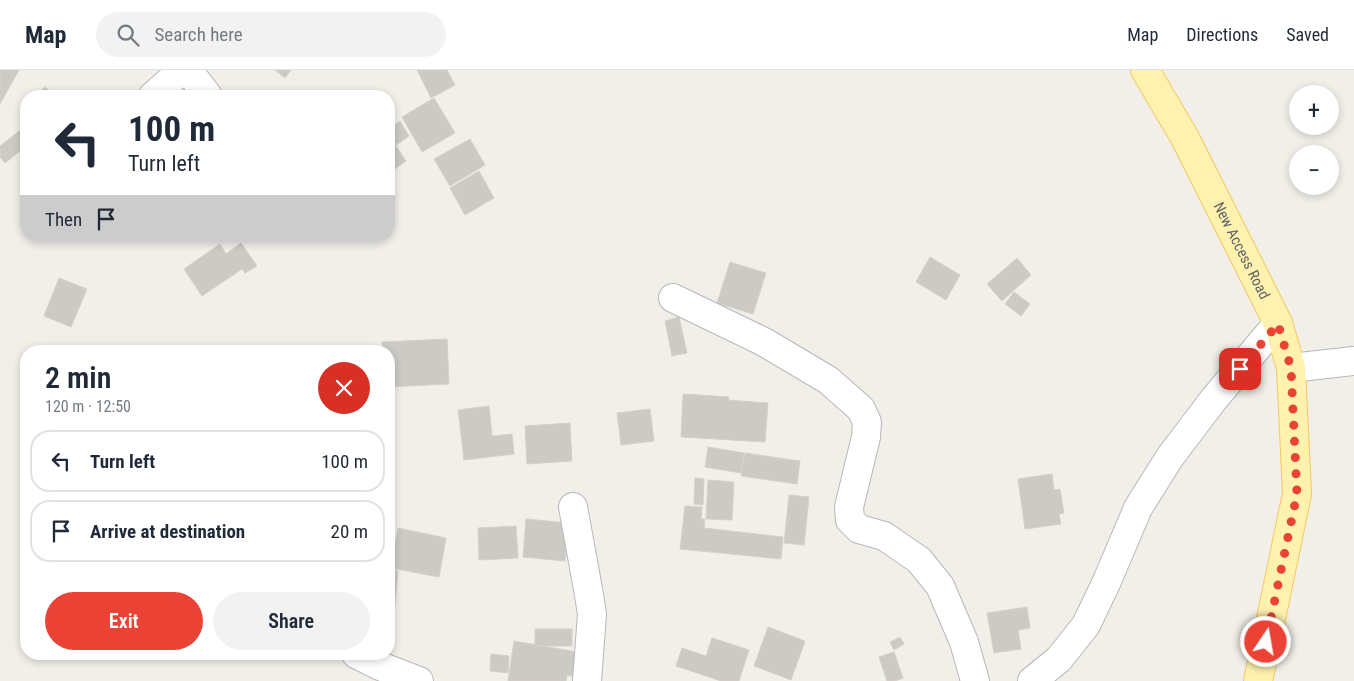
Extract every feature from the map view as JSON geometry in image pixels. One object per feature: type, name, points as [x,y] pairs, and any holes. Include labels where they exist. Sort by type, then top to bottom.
[{"type":"main road","name":"New Access Road","points":[[1145,70],[1185,138],[1278,324],[1291,368],[1297,494],[1258,681]]},
{"type":"street","points":[[160,90],[182,70]]},
{"type":"street","points":[[188,70],[203,90]]},
{"type":"street","points":[[673,298],[764,342],[828,380],[861,409],[867,422],[866,437],[849,507],[850,520],[859,528],[884,536],[919,560],[940,586],[964,642],[975,681]]},
{"type":"street","points":[[1032,681],[1060,660],[1086,625],[1138,508],[1170,457],[1214,399],[1278,324]]},
{"type":"street","points":[[1291,368],[1354,361]]},
{"type":"street","points":[[573,507],[592,614],[587,681]]},
{"type":"street","points":[[368,660],[419,681]]},
{"type":"building","points":[[0,70],[19,70],[0,104]]},
{"type":"building","points":[[275,70],[291,70],[285,78]]},
{"type":"building","points":[[417,70],[447,70],[455,85],[431,98]]},
{"type":"building","points":[[434,98],[455,133],[422,152],[402,117]]},
{"type":"building","points":[[400,121],[409,136],[396,145],[395,143],[395,125]]},
{"type":"building","points":[[20,130],[20,151],[5,163],[0,157],[0,146]]},
{"type":"building","points":[[470,139],[485,165],[450,186],[434,159]]},
{"type":"building","points":[[395,145],[406,161],[395,169]]},
{"type":"building","points":[[479,171],[494,198],[465,215],[450,188]]},
{"type":"building","points":[[241,243],[257,266],[245,273],[242,269],[202,296],[184,269],[220,244],[226,254]]},
{"type":"building","points":[[930,257],[960,275],[946,300],[916,282]]},
{"type":"building","points":[[1017,258],[1031,275],[1002,301],[987,284]]},
{"type":"building","points":[[730,262],[766,273],[753,314],[717,303]]},
{"type":"building","points":[[59,278],[87,289],[71,327],[44,316]]},
{"type":"building","points":[[1014,292],[1030,304],[1021,316],[1005,304]]},
{"type":"building","points":[[679,317],[687,353],[672,356],[665,321]]},
{"type":"building","points":[[447,339],[449,384],[395,387],[395,345],[382,345],[382,342]]},
{"type":"building","points":[[683,394],[729,397],[728,400],[768,403],[765,442],[681,437]]},
{"type":"building","points":[[489,406],[492,436],[512,434],[514,454],[464,460],[458,410]]},
{"type":"building","points":[[650,409],[654,441],[621,445],[617,413]]},
{"type":"building","points":[[570,423],[572,461],[527,464],[525,426]]},
{"type":"building","points":[[708,447],[744,453],[741,473],[705,467]]},
{"type":"building","points":[[745,453],[800,461],[797,484],[741,476]]},
{"type":"building","points":[[1052,474],[1054,490],[1060,489],[1064,513],[1059,514],[1061,524],[1025,529],[1018,479]]},
{"type":"building","points":[[695,478],[704,479],[703,505],[694,504]]},
{"type":"building","points":[[708,480],[734,482],[732,520],[706,519]]},
{"type":"building","points":[[789,495],[809,497],[804,545],[784,543]]},
{"type":"building","points":[[685,506],[702,507],[701,519],[705,519],[704,528],[783,537],[781,559],[680,549]]},
{"type":"building","points":[[526,519],[568,523],[565,561],[523,557]]},
{"type":"building","points":[[516,526],[518,558],[479,560],[478,528]]},
{"type":"building","points":[[398,528],[446,538],[439,577],[395,569],[395,545]]},
{"type":"building","points":[[395,571],[398,571],[395,603]]},
{"type":"building","points":[[1027,607],[1030,628],[1018,630],[1021,649],[994,653],[987,613]]},
{"type":"building","points":[[768,627],[805,641],[791,680],[754,666]]},
{"type":"building","points":[[535,629],[572,629],[572,646],[535,646]]},
{"type":"building","points":[[900,637],[904,644],[894,650],[890,642]]},
{"type":"building","points":[[712,638],[749,650],[739,681],[721,681],[676,666],[682,648],[706,656]]},
{"type":"building","points":[[514,641],[588,654],[584,678],[567,675],[566,681],[508,681]]},
{"type":"building","points":[[894,652],[903,678],[887,681],[879,657]]},
{"type":"building","points":[[491,654],[509,656],[508,673],[490,671]]},
{"type":"route","points":[[1240,369],[1278,324],[1291,368],[1297,494],[1266,642]]}]
